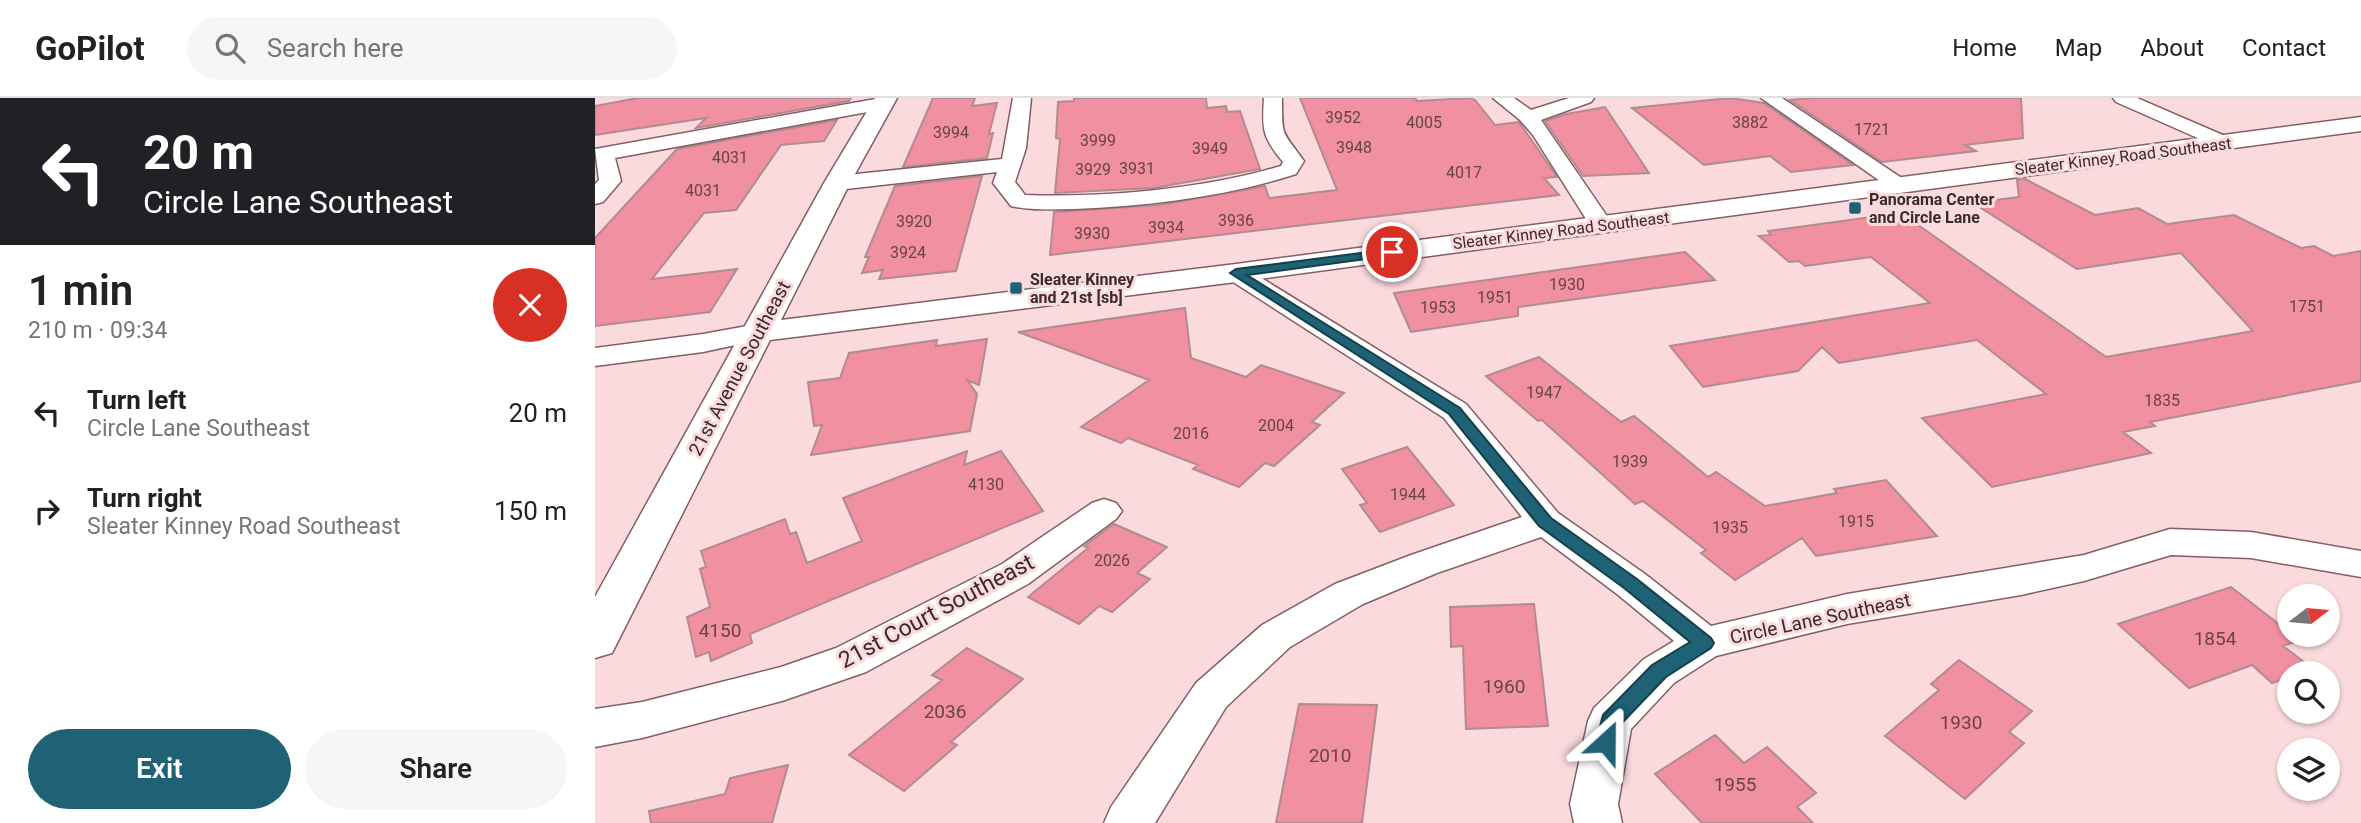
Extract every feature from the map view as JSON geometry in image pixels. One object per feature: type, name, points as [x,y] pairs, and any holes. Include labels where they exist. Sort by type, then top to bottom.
[{"type":"street","points":[[1022,98],[1016,148],[1004,183],[1019,201],[1065,204],[1136,199],[1276,175],[1289,170],[1294,161],[1277,142],[1272,129],[1273,98]]},
{"type":"street","points":[[1502,98],[1527,116],[1541,132],[1601,225]]},
{"type":"street","points":[[1527,116],[1547,113],[1585,98]]},
{"type":"street","points":[[1770,98],[1901,185]]},
{"type":"street","points":[[2122,98],[2225,143]]},
{"type":"street","points":[[595,156],[885,100]]},
{"type":"street","name":"21st Avenue Southeast","points":[[595,640],[837,183],[885,100]]},
{"type":"street","name":"Sleater Kinney Road Southeast","points":[[595,357],[703,343],[758,332],[1236,273],[2361,124]]},
{"type":"street","points":[[595,156],[607,161],[610,181],[595,197]]},
{"type":"street","points":[[837,183],[1010,164]]},
{"type":"street","name":"Circle Lane Southeast","points":[[1236,273],[1455,411],[1545,522],[1631,584],[1704,643],[1847,609],[2084,568],[2170,542],[2251,545],[2361,564]]},
{"type":"street","name":"21st Court Southeast","points":[[595,729],[642,720],[782,684],[851,660],[1015,574],[1104,511]]},
{"type":"street","points":[[1128,823],[1211,695],[1276,636],[1349,594],[1424,564],[1545,522]]},
{"type":"street","points":[[1598,823],[1594,804],[1610,721],[1659,671],[1704,643]]},
{"type":"building","points":[[638,98],[851,98],[849,101],[696,128],[706,118],[595,135],[595,106]]},
{"type":"building","points":[[933,98],[975,98],[972,106],[997,103],[989,134],[993,133],[987,158],[903,167]]},
{"type":"building","points":[[1074,98],[1206,98],[1207,108],[1226,106],[1227,112],[1240,111],[1260,169],[1154,188],[1055,193],[1060,139],[1056,138],[1058,102],[1074,101]]},
{"type":"building","points":[[1300,98],[1415,98],[1417,101],[1470,98],[1475,100],[1495,125],[1519,122],[1557,177],[1544,178],[1559,195],[1050,255],[1054,212],[1159,205],[1265,186],[1269,198],[1337,190]]},
{"type":"building","points":[[1730,98],[1764,103],[1853,165],[1791,172],[1770,156],[1704,165],[1632,108]]},
{"type":"building","points":[[2021,98],[2023,138],[1965,145],[1976,151],[1882,162],[1790,100]]},
{"type":"building","points":[[1605,107],[1649,173],[1583,176],[1545,121]]},
{"type":"building","points":[[837,120],[824,141],[781,145],[736,210],[704,213],[652,279],[737,269],[710,312],[595,326],[595,238],[677,149]]},
{"type":"building","points":[[982,176],[956,271],[879,279],[883,270],[862,273],[869,257],[865,257],[895,186]]},
{"type":"building","points":[[2025,179],[2095,215],[2138,208],[2167,224],[2234,215],[2301,248],[2314,246],[2333,256],[2361,251],[2361,381],[2150,422],[2155,426],[2123,432],[2151,453],[1992,487],[1922,418],[2046,394],[1977,340],[1839,363],[1822,347],[1798,371],[1703,387],[1670,346],[1930,303],[1871,257],[1805,266],[1799,261],[1789,262],[1759,236],[1771,235],[1768,231],[1901,213],[2106,357],[2253,331],[2181,253],[2077,269],[1973,203],[2019,197],[2017,180]]},
{"type":"building","points":[[1685,252],[1715,280],[1518,307],[1518,316],[1411,332],[1394,293]]},
{"type":"building","points":[[1185,308],[1191,358],[1246,377],[1261,365],[1344,393],[1312,422],[1320,425],[1274,466],[1265,463],[1239,487],[1193,469],[1198,465],[1128,438],[1121,443],[1081,427],[1149,380],[1018,332]]},
{"type":"building","points":[[987,339],[979,385],[967,380],[977,394],[970,431],[811,455],[822,425],[814,426],[808,382],[840,378],[849,353],[937,340],[936,346]]},
{"type":"building","points":[[1539,357],[1621,422],[1634,416],[1708,477],[1716,472],[1765,506],[1837,493],[1834,489],[1886,480],[1937,536],[1816,556],[1802,538],[1735,580],[1701,553],[1706,550],[1643,501],[1635,504],[1542,420],[1538,421],[1486,376]]},
{"type":"building","points":[[1407,447],[1454,505],[1380,532],[1360,505],[1367,503],[1342,469]]},
{"type":"building","points":[[967,451],[964,465],[1001,451],[1043,511],[750,634],[752,643],[711,661],[709,652],[696,657],[687,617],[710,607],[700,569],[706,567],[701,551],[785,519],[790,534],[796,532],[807,563],[862,541],[843,498]]},
{"type":"building","points":[[1114,524],[1167,547],[1137,573],[1150,579],[1112,612],[1099,606],[1079,624],[1028,597],[1088,548],[1084,546]]},
{"type":"building","points":[[2231,587],[2277,623],[2277,648],[2286,648],[2303,661],[2277,661],[2277,681],[2272,683],[2252,665],[2189,688],[2118,624]]},
{"type":"building","points":[[1534,604],[1548,726],[1466,729],[1463,646],[1451,647],[1450,607]]},
{"type":"building","points":[[967,648],[1023,679],[951,742],[957,745],[904,791],[849,755],[942,680],[932,675]]},
{"type":"building","points":[[1959,660],[2032,711],[2009,732],[2024,743],[1965,799],[1885,736],[1939,690],[1931,684]]},
{"type":"building","points":[[1299,704],[1377,705],[1362,823],[1276,823]]},
{"type":"building","points":[[1715,735],[1744,763],[1767,747],[1816,793],[1797,807],[1813,823],[1702,823],[1655,774]]},
{"type":"building","points":[[788,765],[772,823],[651,823],[649,811],[725,794],[730,778]]},
{"type":"place","name":"Panorama Center and Circle Lane","points":[[1855,208]]},
{"type":"place","name":"Sleater Kinney and 21st [sb]","points":[[1016,288]]},
{"type":"route","points":[[1392,252],[1236,273],[1455,411],[1545,522],[1631,584],[1704,643],[1659,671],[1610,721],[1606,742]]}]
